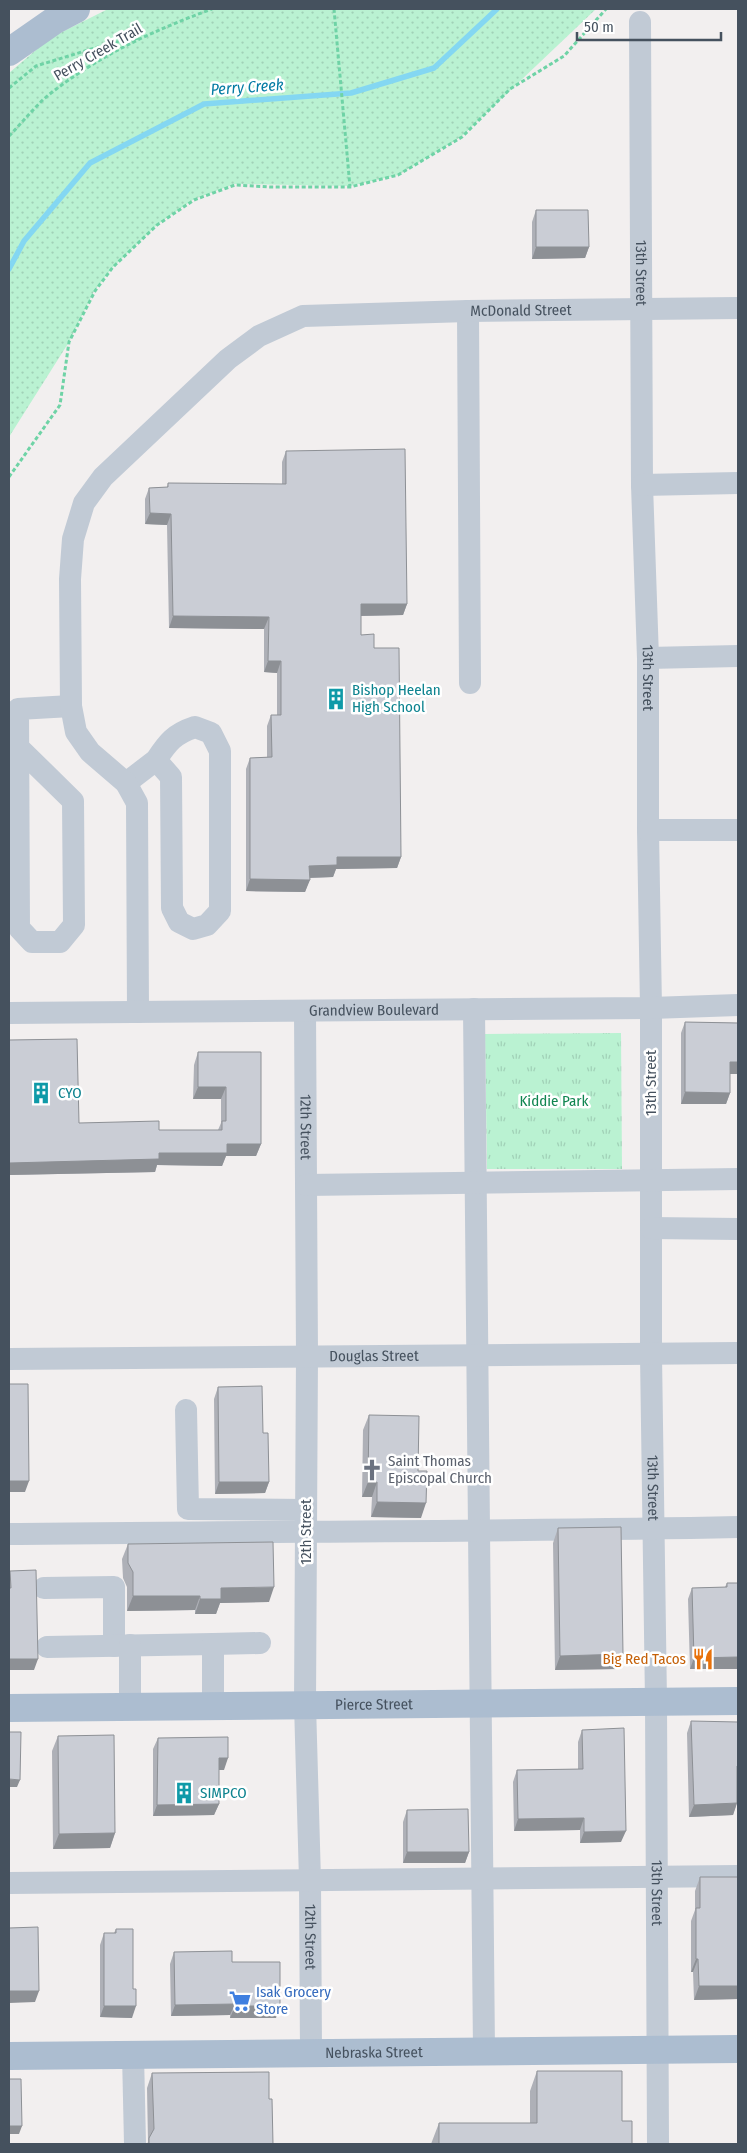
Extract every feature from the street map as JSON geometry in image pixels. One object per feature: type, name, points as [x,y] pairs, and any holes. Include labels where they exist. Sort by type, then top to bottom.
[{"type":"main road","points":[[10,65],[55,20],[76,9]]},
{"type":"main road","name":"Pierce Street","points":[[9,1708],[738,1701]]},
{"type":"main road","name":"Nebraska Street","points":[[9,2056],[738,2049]]},
{"type":"street","name":"13th Street","points":[[640,22],[640,309],[642,485],[648,658],[651,1008],[652,1528],[656,1701],[656,2051],[658,2144]]},
{"type":"street","name":"McDonald Street","points":[[71,706],[70,578],[73,539],[84,503],[103,477],[228,359],[259,336],[303,316],[468,311],[738,308]]},
{"type":"street","points":[[468,311],[470,683]]},
{"type":"street","points":[[642,485],[738,483]]},
{"type":"street","points":[[648,658],[738,656]]},
{"type":"street","points":[[18,747],[74,801],[74,925],[60,942],[32,942],[19,928],[18,747],[18,709],[71,706],[76,732],[90,752],[126,783],[137,803],[138,1012]]},
{"type":"street","points":[[126,783],[156,760],[166,746],[180,732],[195,727],[211,734],[220,751],[220,911],[207,925],[193,929],[179,922],[172,908],[170,777],[156,760]]},
{"type":"street","points":[[648,830],[738,830]]},
{"type":"street","name":"Grandview Boulevard","points":[[9,1013],[738,1006]]},
{"type":"street","points":[[474,1009],[484,2052]]},
{"type":"street","name":"12th Street","points":[[306,1011],[307,1520],[305,1704],[310,1880],[311,2053]]},
{"type":"street","points":[[306,1185],[476,1181],[738,1179]]},
{"type":"street","points":[[651,1228],[738,1229]]},
{"type":"street","name":"Douglas Street","points":[[9,1359],[307,1355],[738,1354]]},
{"type":"street","points":[[186,1410],[188,1509],[307,1520],[479,1532],[738,1526]]},
{"type":"street","points":[[9,1534],[307,1520]]},
{"type":"street","points":[[44,1588],[114,1587],[130,1707]]},
{"type":"street","points":[[47,1647],[260,1643]]},
{"type":"street","points":[[213,1644],[213,1706]]},
{"type":"street","points":[[9,1883],[738,1876]]},
{"type":"street","points":[[133,2054],[135,2144]]},
{"type":"path","name":"Perry Creek Trail","points":[[9,136],[54,90],[103,59],[142,37],[212,9]]},
{"type":"path","points":[[334,9],[350,187]]},
{"type":"path","points":[[9,477],[60,406],[69,342],[95,291],[113,268],[158,225],[194,200],[236,185],[350,187],[398,175],[462,137],[510,89],[564,56],[606,9]]},
{"type":"path","points":[[9,88],[36,66],[111,43],[142,37]]},
{"type":"path","points":[[10,65],[15,82]]},
{"type":"green space","points":[[108,9],[596,9],[461,137],[398,175],[350,186],[235,184],[194,199],[158,224],[113,267],[94,291],[69,342],[9,437],[9,73],[50,38]]},
{"type":"green space","name":"Kiddie Park","points":[[621,1033],[622,1169],[487,1169],[485,1034]]},
{"type":"building","points":[[536,210],[588,210],[589,247],[536,247]]},
{"type":"building","name":"Bishop Heelan High School","points":[[405,449],[407,604],[361,604],[361,635],[374,634],[374,648],[399,648],[401,857],[337,857],[337,865],[309,866],[310,880],[250,879],[250,758],[272,757],[271,715],[281,715],[281,661],[268,661],[269,617],[173,616],[171,514],[150,513],[149,488],[168,487],[168,483],[286,484],[286,451]]},
{"type":"building","points":[[685,1022],[738,1023],[738,1062],[730,1062],[730,1093],[685,1092]]},
{"type":"building","points":[[77,1039],[79,1123],[159,1121],[159,1130],[222,1130],[222,1121],[226,1121],[226,1087],[198,1087],[198,1052],[261,1052],[261,1144],[227,1144],[227,1153],[159,1153],[159,1159],[9,1163],[9,1040]]},
{"type":"building","points":[[9,1384],[28,1384],[29,1481],[9,1481]]},
{"type":"building","points":[[262,1386],[263,1433],[268,1433],[269,1482],[219,1482],[218,1387]]},
{"type":"building","points":[[369,1415],[419,1416],[418,1471],[427,1471],[426,1503],[377,1502],[377,1482],[368,1482]]},
{"type":"building","points":[[621,1527],[623,1654],[560,1656],[558,1528]]},
{"type":"building","points":[[273,1542],[274,1587],[221,1588],[221,1599],[200,1599],[200,1596],[133,1596],[133,1572],[128,1563],[128,1544]]},
{"type":"building","points":[[36,1570],[38,1659],[9,1659],[10,1571]]},
{"type":"building","points":[[727,1583],[738,1583],[738,1657],[694,1658],[692,1588],[727,1587]]},
{"type":"building","points":[[691,1721],[738,1722],[737,1803],[694,1805]]},
{"type":"building","points":[[624,1728],[626,1831],[584,1832],[584,1818],[518,1819],[517,1770],[583,1769],[582,1730]]},
{"type":"building","points":[[9,1732],[21,1732],[20,1780],[9,1779]]},
{"type":"building","points":[[114,1735],[115,1833],[59,1834],[58,1736]]},
{"type":"building","name":"SIMPCO","points":[[228,1737],[228,1758],[219,1758],[219,1804],[157,1805],[158,1738]]},
{"type":"building","points":[[468,1809],[469,1852],[407,1852],[407,1810]]},
{"type":"building","points":[[700,1877],[738,1877],[738,1986],[699,1986],[698,1959],[696,1959],[696,1908],[700,1908]]},
{"type":"building","points":[[38,1927],[39,1991],[9,1991],[9,1928]]},
{"type":"building","points":[[116,1929],[133,1929],[133,1989],[136,1989],[136,2006],[104,2006],[104,1933],[116,1933]]},
{"type":"building","points":[[232,1951],[232,1962],[280,1962],[280,2006],[235,2006],[235,2004],[175,2005],[174,1952]]},
{"type":"building","points":[[537,2071],[622,2071],[622,2121],[632,2121],[632,2144],[439,2144],[439,2123],[537,2123]]},
{"type":"building","points":[[269,2072],[273,2144],[149,2144],[149,2138],[154,2129],[152,2073]]},
{"type":"building","points":[[9,2079],[21,2079],[22,2126],[9,2126]]},
{"type":"waterway","name":"Perry Creek","points":[[9,269],[24,241],[90,163],[204,104],[351,93],[434,68],[497,9]]},
{"type":"place","name":"Bishop Heelan High School","points":[[336,699]]},
{"type":"place","name":"CYO","points":[[41,1093]]},
{"type":"place","name":"Saint Thomas Episcopal Church","points":[[372,1470]]},
{"type":"place","name":"Big Red Tacos","points":[[703,1659]]},
{"type":"place","name":"SIMPCO","points":[[184,1793]]},
{"type":"place","name":"Isak Grocery Store","points":[[240,2001]]}]
